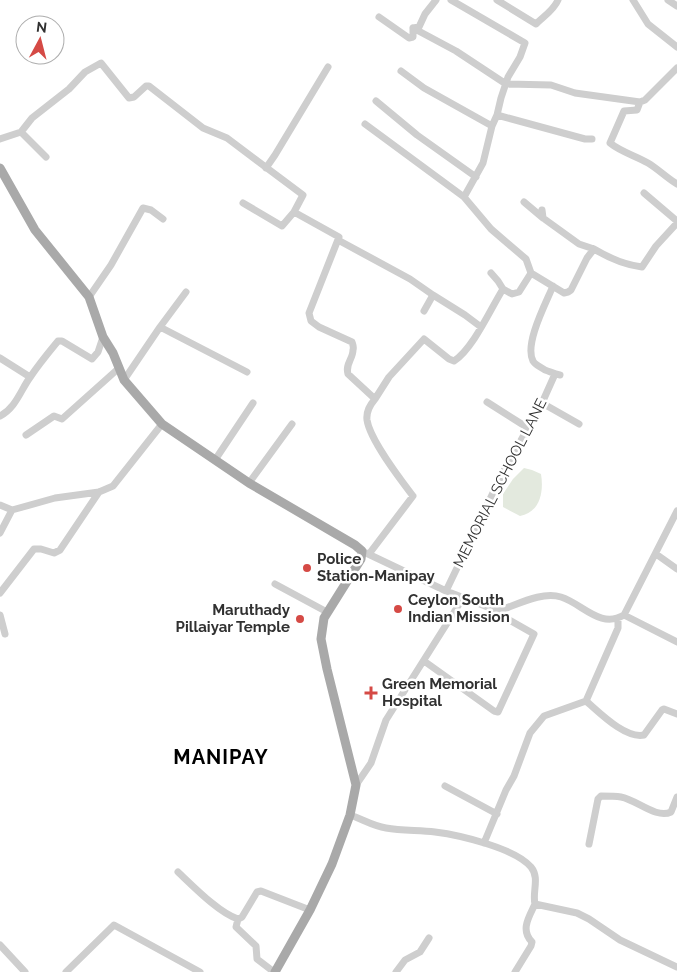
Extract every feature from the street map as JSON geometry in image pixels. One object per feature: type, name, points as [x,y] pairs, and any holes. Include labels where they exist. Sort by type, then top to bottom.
[{"type":"main road","points":[[0,168],[35,230],[89,297],[103,337],[113,353],[124,380],[162,424],[250,483],[355,544],[365,552],[327,612],[324,618],[321,639],[326,669],[356,785],[350,815],[332,864],[310,910],[274,972]]},
{"type":"street","points":[[413,28],[419,27],[425,14],[436,0]]},
{"type":"street","points":[[450,0],[525,43],[520,57],[508,76],[492,126],[483,163],[464,197]]},
{"type":"street","points":[[497,0],[536,24],[555,7],[558,0]]},
{"type":"street","points":[[632,0],[648,24],[677,47]]},
{"type":"street","points":[[668,0],[677,6]]},
{"type":"street","points":[[379,18],[409,38],[412,37],[413,28]]},
{"type":"street","points":[[413,28],[456,51],[506,84],[550,86],[575,94],[640,102],[645,100],[677,68]]},
{"type":"street","points":[[0,139],[20,132],[32,118],[69,90],[86,72],[101,63],[129,98],[134,97],[146,86],[149,86],[203,128],[227,138],[240,150],[303,195],[294,212],[282,226],[243,203]]},
{"type":"street","points":[[266,168],[328,67]]},
{"type":"street","points":[[401,71],[424,88],[492,126]]},
{"type":"street","points":[[376,101],[417,135],[476,177]]},
{"type":"street","points":[[640,102],[637,110],[624,111],[610,143],[618,149],[628,152],[650,164],[677,184]]},
{"type":"street","points":[[497,115],[585,139],[592,139]]},
{"type":"street","points":[[365,124],[464,197],[491,229],[526,259],[531,273],[564,293],[571,290],[587,258],[594,250]]},
{"type":"street","points":[[20,132],[46,157]]},
{"type":"street","points":[[524,202],[579,244],[609,258],[632,266],[642,267],[656,246],[677,222],[644,193]]},
{"type":"street","points":[[89,297],[111,265],[143,208],[151,210],[163,219]]},
{"type":"street","points":[[542,210],[543,218]]},
{"type":"street","points":[[294,212],[339,237],[309,313],[311,321],[319,327],[352,342],[354,352],[348,361],[348,374],[375,399]]},
{"type":"street","points":[[338,240],[410,279],[481,327]]},
{"type":"street","points":[[490,273],[503,289],[512,294],[517,294],[526,284],[531,273]]},
{"type":"street","name":"MEMORIAL SCHOOL LANE","points":[[446,591],[502,474],[557,375],[537,366],[530,352],[532,338],[553,286]]},
{"type":"street","points":[[424,661],[498,712],[534,634],[504,617],[498,611],[446,591],[365,552],[413,496],[376,442],[367,419],[368,408],[389,377],[424,339],[454,361],[465,351],[489,316],[503,289]]},
{"type":"street","points":[[124,380],[186,292]]},
{"type":"street","points":[[424,311],[433,295]]},
{"type":"street","points":[[160,327],[247,372]]},
{"type":"street","points":[[0,416],[6,413],[18,398],[30,378],[58,341],[62,341],[92,359],[98,352],[103,337]]},
{"type":"street","points":[[0,358],[30,378]]},
{"type":"street","points":[[26,435],[54,416],[62,420],[119,368]]},
{"type":"street","points":[[487,402],[528,428]]},
{"type":"street","points":[[215,460],[253,403]]},
{"type":"street","points":[[542,404],[579,424]]},
{"type":"street","points":[[0,505],[12,510],[55,498],[99,492],[113,486],[162,424]]},
{"type":"street","points":[[250,483],[292,424]]},
{"type":"street","points":[[0,593],[34,549],[54,553],[60,550],[99,492]]},
{"type":"street","points":[[0,533],[12,510]]},
{"type":"street","points":[[484,843],[506,790],[514,776],[530,733],[544,716],[586,701],[621,617],[656,554],[677,511]]},
{"type":"street","points":[[656,554],[677,569]]},
{"type":"street","points":[[275,584],[327,612]]},
{"type":"street","points":[[498,611],[543,596],[561,597],[590,614],[608,620],[621,617],[677,642]]},
{"type":"street","points":[[356,785],[370,763],[386,720],[463,598]]},
{"type":"street","points":[[0,616],[5,634]]},
{"type":"street","points":[[586,701],[618,728],[639,736],[644,735],[662,710],[677,714]]},
{"type":"street","points":[[445,786],[497,814]]},
{"type":"street","points":[[589,844],[598,799],[601,796],[621,797],[666,814],[671,812],[677,797]]},
{"type":"street","points":[[350,815],[387,829],[437,832],[484,843],[512,853],[531,867],[536,881],[535,904],[528,919],[526,936],[532,942],[515,972]]},
{"type":"street","points":[[178,872],[216,906],[231,917],[238,919]]},
{"type":"street","points":[[274,972],[257,959],[256,946],[236,927],[238,919],[242,917],[257,892],[261,891],[310,910]]},
{"type":"street","points":[[535,904],[577,914],[589,919],[620,940],[677,967]]},
{"type":"street","points":[[66,972],[114,925],[200,972]]},
{"type":"street","points":[[396,972],[405,960],[420,952],[429,938]]},
{"type":"street","points":[[0,945],[25,972]]},
{"type":"shaded area","points":[[524,468],[541,474],[542,488],[536,506],[527,514],[520,516],[503,507],[503,494],[513,479]]},
{"type":"place","name":"Police Station-Manipay","points":[[307,568]]},
{"type":"place","name":"Ceylon South Indian Mission","points":[[398,609]]},
{"type":"place","name":"Maruthady Pillaiyar Temple","points":[[300,619]]},
{"type":"place","name":"Green Memorial Hospital","points":[[371,693]]},
{"type":"district","name":"MANIPAY","points":[[221,757]]}]
